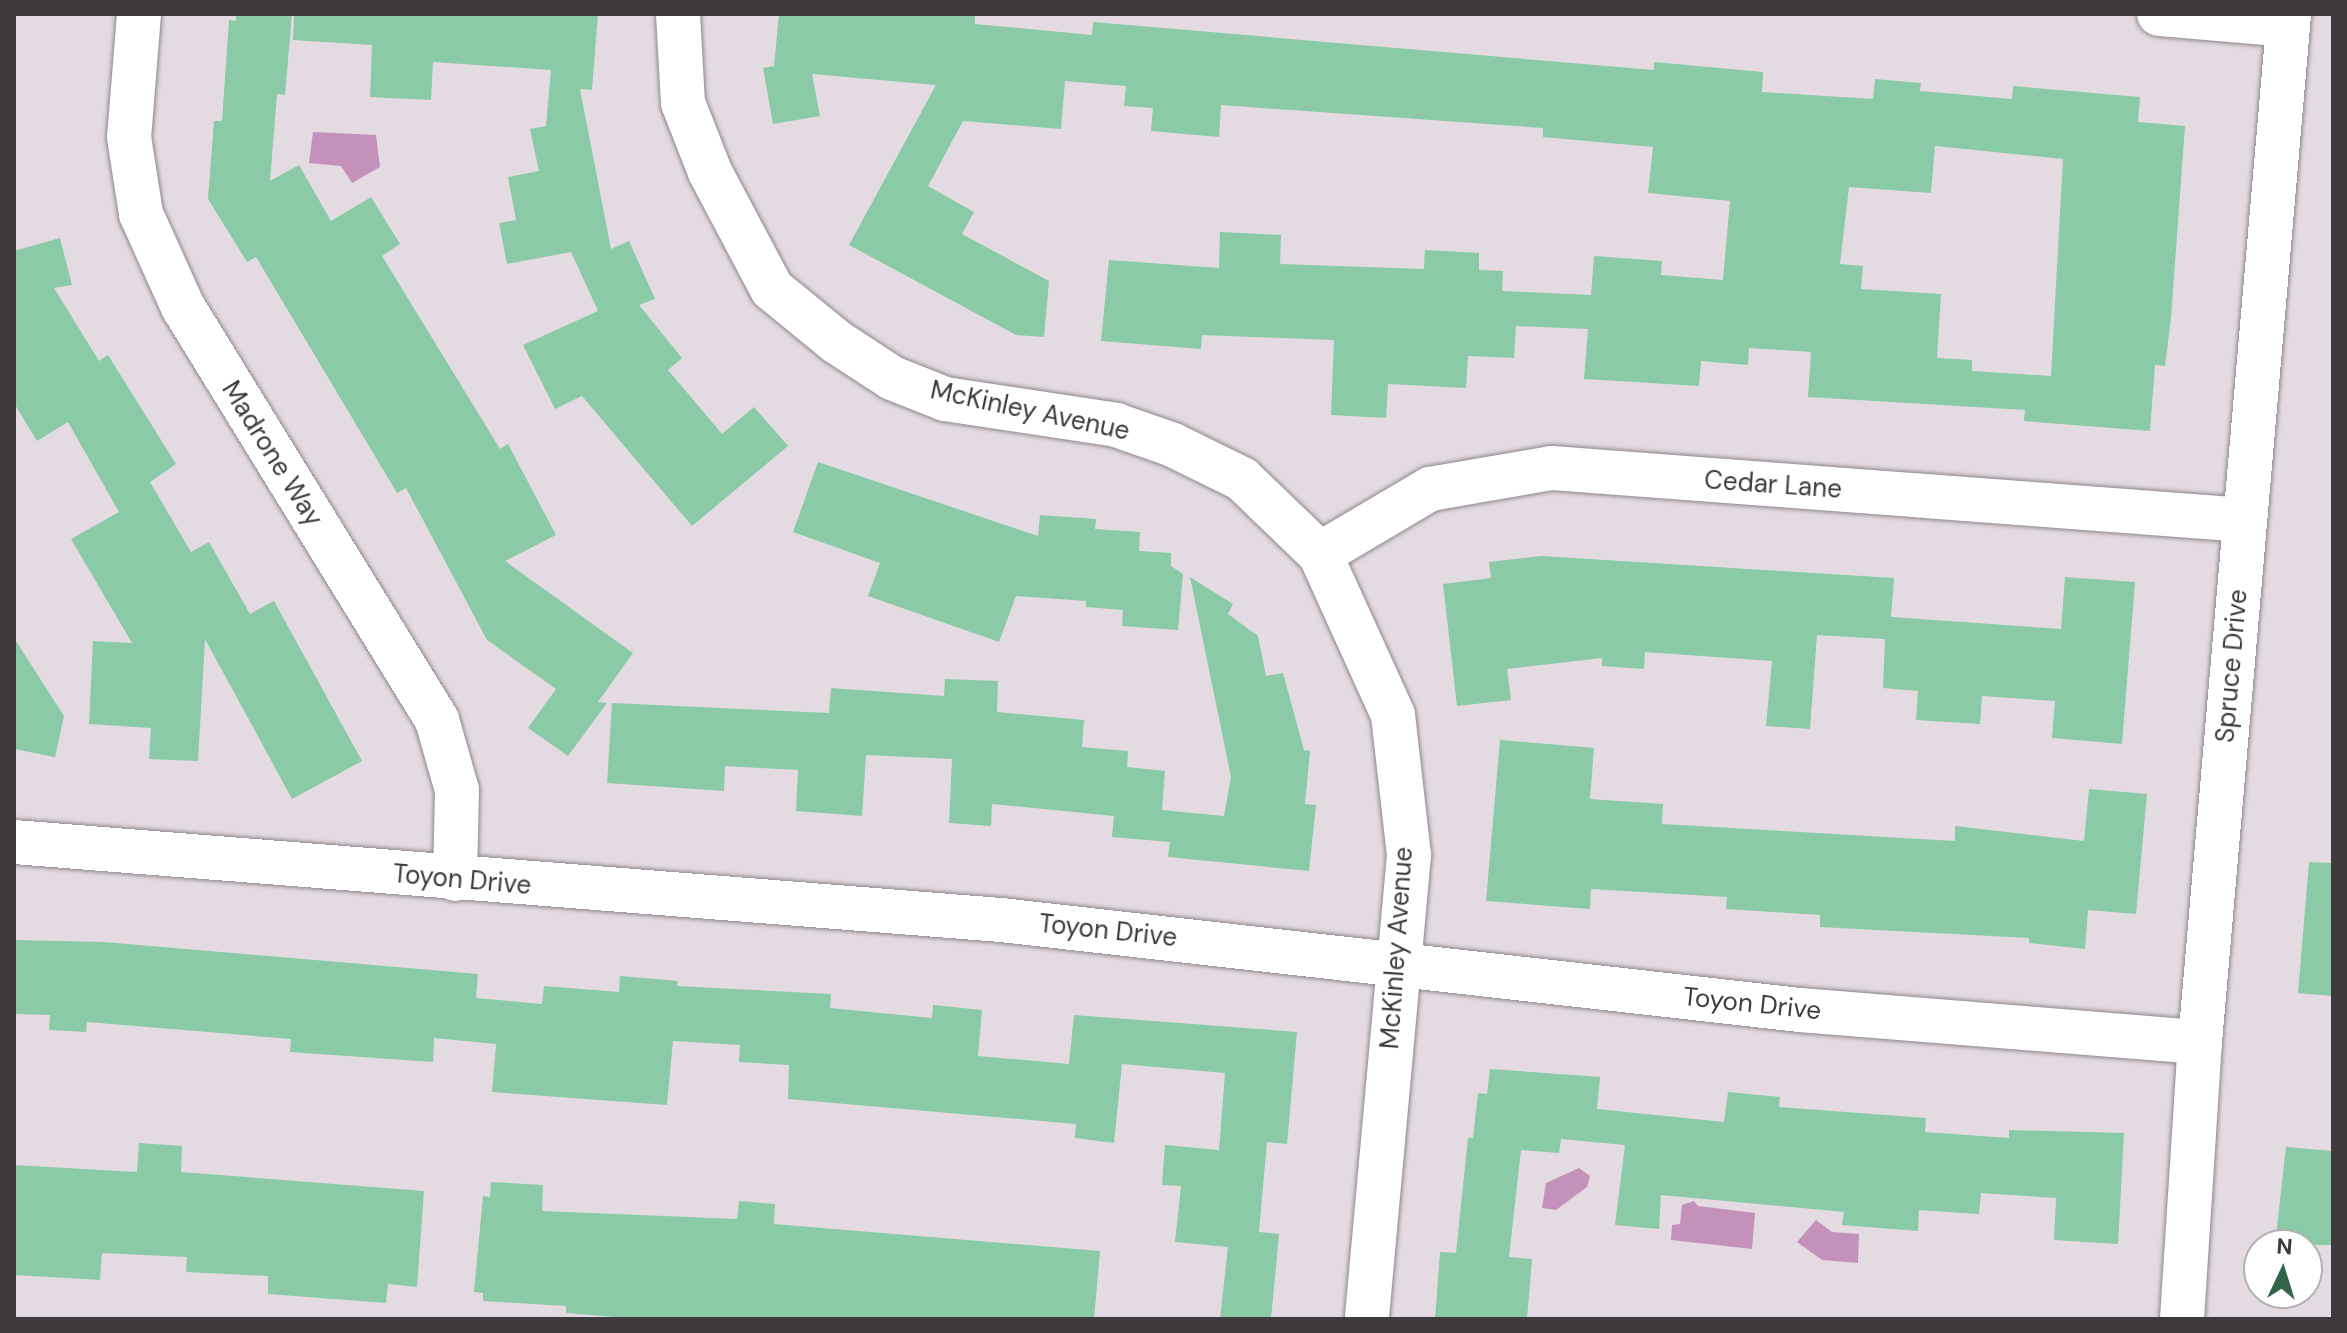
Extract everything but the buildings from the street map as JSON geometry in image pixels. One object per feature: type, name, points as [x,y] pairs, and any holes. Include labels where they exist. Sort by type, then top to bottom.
[{"type":"street","name":"Madrone Way","points":[[139,14],[129,137],[141,214],[183,307],[437,720],[457,790],[455,879]]},
{"type":"street","name":"McKinley Avenue","points":[[678,14],[683,103],[710,172],[772,289],[837,342],[892,378],[932,394],[1116,425],[1173,445],[1242,479],[1320,554],[1393,715],[1409,855],[1367,1319]]},
{"type":"street","points":[[2159,14],[2289,20]]},
{"type":"street","name":"Spruce Drive","points":[[2182,1319],[2200,1042],[2289,20]]},
{"type":"street","name":"Cedar Lane","points":[[1320,554],[1430,489],[1552,468],[2245,520]]},
{"type":"street","name":"Toyon Drive","points":[[14,842],[1001,920],[1397,962],[1800,1010],[2200,1042]]},
{"type":"shaded area","points":[[313,132],[376,135],[380,167],[352,183],[341,166],[309,163]]},
{"type":"shaded area","points":[[1579,1168],[1590,1176],[1587,1187],[1556,1210],[1542,1208],[1546,1183]]},
{"type":"shaded area","points":[[1694,1201],[1698,1206],[1755,1213],[1752,1249],[1671,1240],[1672,1225],[1680,1224],[1682,1205]]},
{"type":"shaded area","points":[[1816,1220],[1832,1232],[1859,1234],[1858,1263],[1822,1260],[1797,1242]]}]
